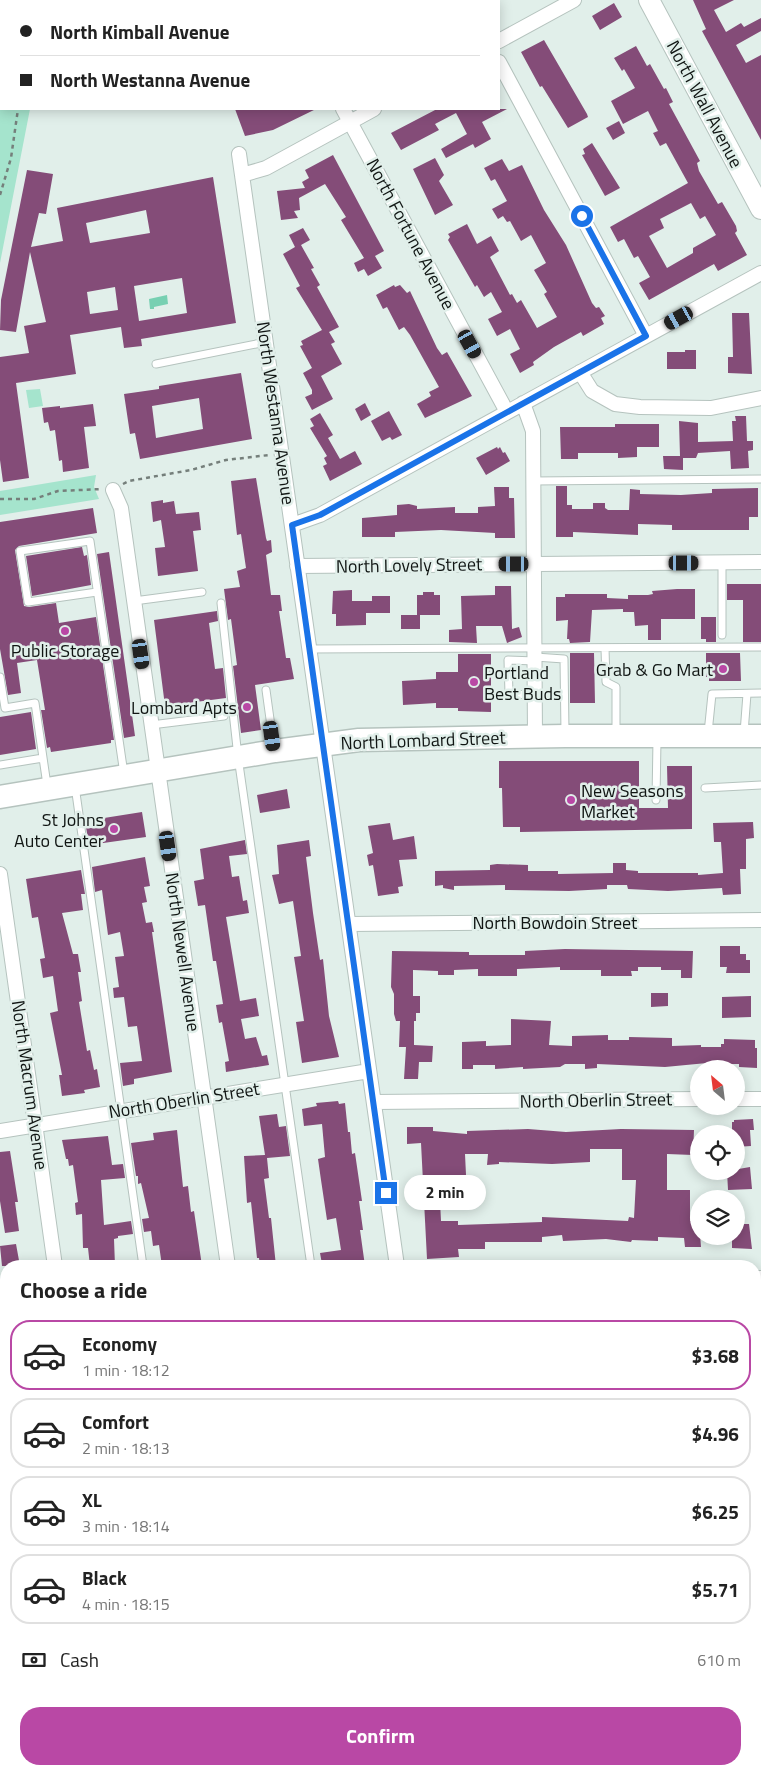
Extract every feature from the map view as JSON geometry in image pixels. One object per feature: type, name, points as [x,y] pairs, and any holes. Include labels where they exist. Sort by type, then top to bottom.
[{"type":"main road","name":"North Lombard Street","points":[[0,797],[322,743],[385,739],[535,736],[752,736]]},
{"type":"street","points":[[500,40],[574,0]]},
{"type":"street","name":"North Wall Avenue","points":[[649,0],[761,209]]},
{"type":"street","points":[[500,64],[646,336]]},
{"type":"street","name":"North Fortune Avenue","points":[[344,110],[507,412]]},
{"type":"street","points":[[242,175],[266,168],[372,110]]},
{"type":"street","name":"North Westanna Avenue","points":[[239,154],[396,1260]]},
{"type":"street","points":[[292,525],[320,515],[761,273]]},
{"type":"street","points":[[580,372],[592,391],[615,404],[640,407],[711,408],[761,398]]},
{"type":"street","points":[[523,403],[533,431],[535,736]]},
{"type":"street","name":"North Newell Avenue","points":[[113,490],[121,508],[227,1260]]},
{"type":"street","name":"North Lovely Street","points":[[298,566],[761,562]]},
{"type":"street","name":"North Macrum Avenue","points":[[0,874],[54,1260]]},
{"type":"street","name":"North Bowdoin Street","points":[[349,924],[761,920]]},
{"type":"street","name":"North Oberlin Street","points":[[0,1131],[204,1096],[369,1071]]},
{"type":"street","name":"North Oberlin Street","points":[[374,1102],[690,1099]]},
{"type":"street","points":[[745,1099],[761,1099]]},
{"type":"lane","points":[[156,364],[266,342]]},
{"type":"lane","points":[[533,481],[761,479]]},
{"type":"lane","points":[[97,592],[28,602],[20,551],[90,541],[125,776]]},
{"type":"lane","points":[[722,562],[722,635]]},
{"type":"lane","points":[[134,601],[202,592]]},
{"type":"lane","points":[[221,603],[238,757],[310,1260]]},
{"type":"lane","points":[[535,695],[509,694],[508,660],[605,648],[761,647]]},
{"type":"lane","points":[[605,648],[606,682],[616,687],[616,736]]},
{"type":"lane","points":[[309,649],[535,656],[564,659],[565,736]]},
{"type":"lane","points":[[0,677],[2,708],[35,703],[48,789]]},
{"type":"lane","points":[[266,690],[274,751]]},
{"type":"lane","points":[[707,736],[712,694],[761,694]]},
{"type":"lane","points":[[747,694],[752,736]]},
{"type":"lane","points":[[152,725],[224,716]]},
{"type":"lane","points":[[656,800],[657,736]]},
{"type":"lane","points":[[0,765],[43,758]]},
{"type":"lane","points":[[75,784],[141,1260]]},
{"type":"lane","points":[[705,788],[761,785]]},
{"type":"path","points":[[0,195],[12,158],[18,110]]},
{"type":"path","points":[[0,499],[34,499],[51,492],[80,488],[113,490],[129,481],[186,471],[226,460],[282,453]]},
{"type":"shaded area","points":[[0,110],[30,110],[0,263]]},
{"type":"shaded area","points":[[167,295],[168,304],[150,309],[149,299]]},
{"type":"shaded area","points":[[40,389],[43,406],[29,408],[26,390]]},
{"type":"shaded area","points":[[96,475],[94,487],[99,499],[0,515],[0,491]]},
{"type":"building","points":[[693,0],[734,0],[714,10],[726,32],[741,23],[744,27],[761,18],[761,31],[736,45],[746,63],[761,55],[761,140],[702,31],[706,29]]},
{"type":"building","points":[[614,3],[622,17],[600,30],[592,16]]},
{"type":"building","points":[[544,40],[588,117],[568,128],[542,86],[540,87],[521,52]]},
{"type":"building","points":[[636,46],[647,66],[650,64],[673,102],[669,104],[700,161],[697,163],[699,171],[718,204],[722,202],[736,226],[737,231],[735,233],[747,255],[718,271],[714,264],[649,300],[639,283],[650,277],[638,256],[634,258],[624,239],[618,242],[610,227],[688,183],[666,143],[660,146],[653,133],[658,131],[648,111],[623,124],[611,101],[635,88],[624,69],[622,71],[614,58]],"holes":[[[691,203],[700,219],[705,216],[716,235],[693,248],[693,253],[667,268],[649,236],[664,228],[660,219]]]},
{"type":"building","points":[[507,109],[482,122],[491,139],[475,148],[473,144],[446,158],[441,149],[467,134],[456,113],[435,124],[439,130],[401,150],[391,133],[435,110]]},
{"type":"building","points":[[235,110],[314,110],[273,130],[245,136]]},
{"type":"building","points":[[619,121],[625,133],[613,140],[606,128]]},
{"type":"building","points":[[592,143],[620,188],[605,196],[582,155],[585,154],[583,149]]},
{"type":"building","points":[[333,155],[384,251],[375,256],[382,268],[368,276],[364,269],[358,272],[354,263],[364,258],[341,220],[346,217],[325,184],[299,198],[300,210],[294,211],[298,218],[281,220],[277,191],[305,188],[302,182],[309,178],[305,170]]},
{"type":"building","points":[[435,158],[444,175],[439,181],[453,205],[435,215],[413,169]]},
{"type":"building","points":[[502,159],[509,171],[522,165],[544,210],[566,245],[592,303],[596,308],[599,307],[605,316],[601,318],[604,324],[583,336],[581,332],[554,347],[533,362],[534,365],[520,373],[510,354],[520,349],[510,329],[497,336],[488,319],[502,312],[491,292],[484,297],[477,285],[475,287],[448,240],[450,237],[448,234],[467,224],[477,244],[491,236],[499,251],[490,257],[510,295],[512,294],[517,303],[521,300],[537,328],[557,317],[544,294],[547,292],[534,270],[546,263],[531,235],[521,241],[510,221],[507,222],[503,216],[498,219],[492,209],[507,201],[495,179],[491,181],[484,168]]},
{"type":"building","points":[[27,170],[53,174],[46,214],[39,213],[31,247],[63,241],[57,208],[213,177],[236,323],[141,339],[142,346],[124,348],[121,327],[70,335],[76,374],[16,383],[29,478],[3,482],[0,460],[0,357],[29,353],[24,326],[46,322],[30,252],[16,332],[0,330],[1,300]],"holes":[[[146,210],[150,233],[90,243],[86,223]],[[182,278],[187,313],[139,321],[134,286]],[[115,287],[118,310],[90,314],[87,292]]]},
{"type":"building","points":[[303,228],[310,240],[301,245],[314,268],[311,269],[320,285],[317,287],[339,327],[329,332],[335,342],[331,344],[342,364],[321,376],[333,399],[312,410],[305,397],[312,394],[312,390],[303,373],[312,368],[300,346],[303,345],[301,341],[322,330],[296,288],[300,286],[283,254],[295,247],[289,235]]},
{"type":"building","points":[[394,285],[395,287],[400,285],[407,293],[410,291],[437,348],[442,355],[447,352],[472,396],[425,418],[417,404],[431,396],[429,392],[439,387],[410,335],[404,327],[399,330],[387,307],[383,309],[376,295]]},
{"type":"building","points":[[732,313],[749,313],[752,374],[728,373],[728,357],[733,357]]},
{"type":"building","points":[[685,350],[696,350],[696,369],[667,369],[667,352],[685,352]]},
{"type":"building","points":[[241,373],[252,439],[140,459],[135,433],[130,434],[124,394],[159,389],[159,386]],"holes":[[[199,398],[203,429],[156,438],[152,406]]]},
{"type":"building","points":[[365,403],[371,415],[361,421],[355,409]]},
{"type":"building","points":[[93,404],[96,426],[84,427],[89,468],[63,472],[62,460],[59,461],[55,430],[50,431],[48,422],[44,423],[42,408]]},
{"type":"building","points":[[389,411],[402,435],[392,440],[390,437],[382,441],[371,421]]},
{"type":"building","points":[[320,413],[333,435],[328,438],[340,459],[355,451],[362,464],[330,481],[323,466],[327,464],[324,458],[327,456],[310,428],[314,426],[310,419]]},
{"type":"building","points":[[735,416],[746,416],[747,441],[753,441],[753,450],[748,451],[749,468],[731,469],[730,451],[698,453],[696,458],[683,458],[683,470],[664,469],[663,456],[680,456],[679,421],[698,423],[698,442],[733,441],[732,421],[736,421]]},
{"type":"building","points":[[615,424],[659,424],[659,447],[637,447],[637,457],[618,458],[618,453],[578,453],[578,459],[561,459],[560,427],[615,427]]},
{"type":"building","points":[[497,447],[498,449],[500,447],[503,453],[505,452],[510,461],[486,475],[476,458]]},
{"type":"building","points":[[256,478],[266,538],[267,541],[271,540],[272,552],[266,555],[271,595],[280,595],[282,611],[279,611],[286,658],[290,658],[294,679],[255,685],[261,730],[241,733],[233,666],[237,665],[231,619],[228,620],[224,589],[240,587],[237,571],[246,568],[241,534],[237,535],[231,481]]},
{"type":"building","points":[[556,486],[567,486],[567,505],[572,505],[572,509],[593,509],[593,503],[605,503],[605,508],[608,510],[629,510],[630,489],[640,490],[640,494],[681,495],[712,493],[712,489],[758,488],[758,517],[749,517],[749,530],[672,530],[672,525],[638,524],[638,535],[573,532],[573,537],[556,537]]},
{"type":"building","points":[[494,487],[509,487],[509,498],[514,498],[515,538],[495,538],[495,533],[441,530],[395,532],[395,537],[362,537],[362,518],[397,515],[397,505],[409,504],[417,506],[417,509],[455,507],[455,513],[478,513],[478,507],[495,506]]},
{"type":"building","points":[[163,500],[163,503],[174,501],[176,514],[199,512],[201,530],[193,531],[198,571],[158,576],[155,548],[165,547],[161,520],[153,522],[151,502]]},
{"type":"building","points":[[93,508],[97,533],[19,546],[15,550],[24,606],[56,603],[59,623],[96,617],[114,740],[111,740],[111,743],[51,752],[50,747],[47,748],[41,710],[45,710],[37,660],[17,663],[21,693],[8,695],[0,649],[0,522]]},
{"type":"building","points":[[82,547],[84,556],[87,555],[91,585],[32,596],[26,556]]},
{"type":"building","points":[[109,552],[135,736],[124,738],[97,554]]},
{"type":"building","points":[[727,584],[761,584],[761,642],[743,642],[743,600],[727,600]]},
{"type":"building","points":[[495,586],[511,586],[512,629],[519,627],[522,637],[507,643],[502,626],[476,626],[477,643],[449,642],[449,630],[462,629],[461,596],[495,595]]},
{"type":"building","points":[[695,589],[695,619],[661,619],[661,640],[648,640],[648,625],[635,626],[634,612],[623,612],[623,609],[592,610],[590,642],[570,643],[569,639],[567,639],[568,620],[556,621],[556,597],[565,597],[565,594],[607,594],[607,598],[628,599],[628,595],[648,595],[653,594],[652,591]]},
{"type":"building","points":[[352,590],[352,601],[372,601],[372,596],[390,596],[390,613],[366,613],[366,625],[336,626],[336,614],[332,614],[333,591]]},
{"type":"building","points":[[423,592],[434,592],[434,595],[440,595],[440,615],[420,615],[420,629],[401,629],[401,615],[417,615],[417,595],[423,595]]},
{"type":"building","points":[[217,611],[218,621],[209,623],[215,669],[223,668],[226,698],[165,706],[154,620]]},
{"type":"building","points":[[701,617],[716,617],[716,642],[706,642],[706,639],[701,639]]},
{"type":"building","points":[[570,653],[594,653],[595,703],[570,703]]},
{"type":"building","name":"Grab & Go Mart","points":[[706,653],[740,653],[741,681],[709,681],[709,677],[706,677]]},
{"type":"building","points":[[458,654],[491,654],[491,712],[458,711],[458,708],[436,708],[436,703],[403,705],[402,681],[436,679],[436,672],[458,672]]},
{"type":"building","points":[[31,712],[36,749],[0,755],[0,717]]},
{"type":"building","name":"New Seasons Market","points":[[499,761],[639,761],[639,808],[668,808],[667,766],[692,766],[692,829],[520,832],[520,827],[503,827],[502,788],[499,788]]},
{"type":"building","points":[[287,789],[290,808],[260,813],[257,795]]},
{"type":"building","name":"St Johns Auto Center","points":[[142,812],[146,837],[89,845],[85,821]]},
{"type":"building","points":[[753,822],[754,838],[746,839],[746,869],[740,869],[741,894],[723,895],[722,888],[668,891],[628,889],[627,885],[607,885],[607,889],[569,891],[505,890],[505,885],[454,886],[454,890],[443,888],[443,885],[435,886],[435,871],[490,870],[490,865],[497,864],[528,865],[528,871],[558,871],[558,874],[613,873],[613,863],[626,863],[626,870],[638,871],[638,873],[698,873],[698,875],[723,873],[721,842],[714,842],[713,823]]},
{"type":"building","points":[[390,823],[393,840],[414,836],[417,859],[399,860],[403,886],[398,887],[399,893],[378,896],[373,865],[369,866],[367,855],[373,853],[368,826]]},
{"type":"building","points":[[245,840],[247,854],[229,856],[232,877],[239,876],[243,901],[247,900],[249,913],[226,917],[240,1001],[256,998],[259,1016],[241,1019],[245,1039],[256,1037],[262,1056],[267,1055],[269,1065],[226,1072],[225,1062],[229,1061],[222,1022],[219,1023],[216,1005],[223,1004],[216,961],[213,961],[205,905],[198,906],[194,881],[204,879],[200,849]]},
{"type":"building","points":[[309,840],[311,856],[306,857],[313,913],[320,960],[323,959],[329,1016],[339,1057],[302,1063],[296,1022],[304,1021],[294,957],[301,956],[293,901],[279,904],[272,875],[279,874],[277,845]]},
{"type":"building","points":[[145,857],[150,886],[144,887],[147,902],[142,903],[146,923],[152,922],[154,932],[152,932],[172,1072],[134,1079],[134,1084],[123,1086],[120,1063],[142,1061],[137,1026],[128,1027],[124,997],[114,998],[113,988],[119,987],[115,957],[124,956],[120,932],[108,935],[102,890],[95,892],[92,867]]},
{"type":"building","points":[[81,870],[85,894],[81,894],[83,910],[62,913],[73,954],[78,954],[81,972],[78,972],[82,1001],[79,1002],[87,1051],[90,1050],[94,1070],[97,1069],[100,1087],[84,1090],[85,1093],[62,1096],[59,1075],[62,1075],[50,1013],[58,1011],[53,976],[43,978],[40,959],[45,958],[38,917],[32,918],[26,879]]},
{"type":"building","points":[[720,946],[740,946],[740,954],[746,954],[746,960],[750,960],[750,973],[726,973],[727,967],[720,967]]},
{"type":"building","points":[[565,949],[693,951],[692,978],[681,978],[681,970],[661,970],[661,967],[638,967],[638,971],[631,971],[632,976],[601,976],[601,970],[560,970],[560,967],[517,969],[517,976],[478,976],[478,969],[454,970],[454,975],[438,975],[438,971],[413,970],[413,996],[420,996],[420,1013],[416,1013],[416,1021],[414,1021],[414,1045],[433,1046],[432,1062],[419,1062],[418,1079],[404,1079],[406,1047],[399,1047],[400,1021],[396,1021],[394,1014],[394,994],[391,987],[392,951],[469,952],[469,955],[525,955],[525,951]]},
{"type":"building","points":[[651,993],[668,993],[668,1006],[651,1007]]},
{"type":"building","points":[[751,996],[751,1017],[722,1018],[722,997]]},
{"type":"building","points":[[511,1019],[551,1021],[549,1045],[572,1046],[572,1036],[608,1035],[608,1040],[629,1040],[629,1037],[672,1038],[672,1046],[701,1045],[701,1047],[721,1047],[721,1044],[724,1044],[724,1039],[755,1040],[757,1068],[745,1067],[745,1060],[690,1060],[690,1065],[665,1067],[597,1064],[597,1068],[585,1069],[585,1064],[565,1064],[560,1067],[523,1069],[523,1067],[495,1069],[495,1065],[473,1065],[473,1069],[462,1069],[462,1042],[486,1041],[486,1046],[511,1045]]},
{"type":"building","points":[[338,1101],[339,1104],[345,1103],[348,1132],[350,1132],[352,1154],[355,1153],[362,1201],[359,1201],[363,1230],[360,1230],[364,1260],[321,1260],[320,1253],[341,1250],[336,1218],[327,1220],[318,1159],[325,1157],[322,1124],[304,1126],[302,1109],[317,1106],[316,1103]]},
{"type":"building","points":[[277,1114],[279,1127],[286,1126],[290,1156],[267,1158],[269,1178],[264,1179],[269,1218],[271,1218],[275,1260],[259,1260],[257,1258],[251,1202],[247,1203],[244,1156],[265,1155],[259,1116]]},
{"type":"building","points":[[753,1119],[754,1130],[750,1130],[751,1146],[745,1146],[745,1125],[732,1125],[734,1120]]},
{"type":"building","points":[[407,1127],[433,1127],[433,1131],[467,1134],[467,1131],[528,1129],[566,1132],[621,1129],[690,1130],[690,1155],[667,1154],[667,1190],[690,1190],[690,1245],[701,1245],[701,1247],[685,1247],[684,1238],[658,1237],[658,1241],[632,1240],[631,1242],[606,1239],[563,1241],[562,1235],[542,1237],[542,1242],[485,1242],[485,1249],[458,1249],[459,1257],[427,1259],[421,1143],[407,1144]],"holes":[[[590,1149],[622,1149],[622,1180],[636,1180],[634,1218],[629,1217],[628,1221],[542,1217],[542,1222],[458,1225],[458,1221],[441,1221],[440,1201],[445,1201],[445,1184],[460,1184],[460,1175],[466,1175],[465,1154],[488,1154],[487,1165],[499,1164],[499,1162],[552,1164],[590,1162]]]},
{"type":"building","points":[[177,1130],[183,1187],[188,1186],[191,1212],[194,1211],[201,1260],[161,1260],[159,1245],[153,1246],[151,1231],[144,1232],[142,1219],[149,1218],[141,1183],[138,1184],[138,1176],[136,1176],[131,1143],[154,1140],[153,1133]]},
{"type":"building","points":[[108,1136],[112,1165],[123,1164],[125,1178],[101,1180],[104,1225],[131,1221],[133,1234],[118,1236],[118,1238],[114,1239],[115,1260],[89,1260],[88,1248],[83,1248],[82,1214],[76,1215],[75,1203],[78,1202],[73,1165],[69,1166],[62,1140]]},
{"type":"building","points":[[10,1151],[18,1202],[15,1202],[19,1231],[5,1233],[0,1201],[0,1152]]},
{"type":"building","points":[[750,1167],[752,1189],[728,1190],[727,1180],[745,1180],[745,1168]]},
{"type":"building","points":[[745,1224],[749,1224],[752,1249],[732,1248],[732,1245],[745,1245]]},
{"type":"building","points":[[16,1244],[19,1260],[1,1260],[0,1246]]},
{"type":"place","name":"Public Storage","points":[[65,631]]},
{"type":"place","name":"Grab & Go Mart","points":[[723,669]]},
{"type":"place","name":"Portland Best Buds","points":[[474,682]]},
{"type":"place","name":"Lombard Apts","points":[[247,707]]},
{"type":"place","name":"New Seasons Market","points":[[571,800]]},
{"type":"place","name":"St Johns Auto Center","points":[[114,829]]},
{"type":"route","points":[[386,1193],[292,525],[320,515],[646,336],[582,216]]}]
